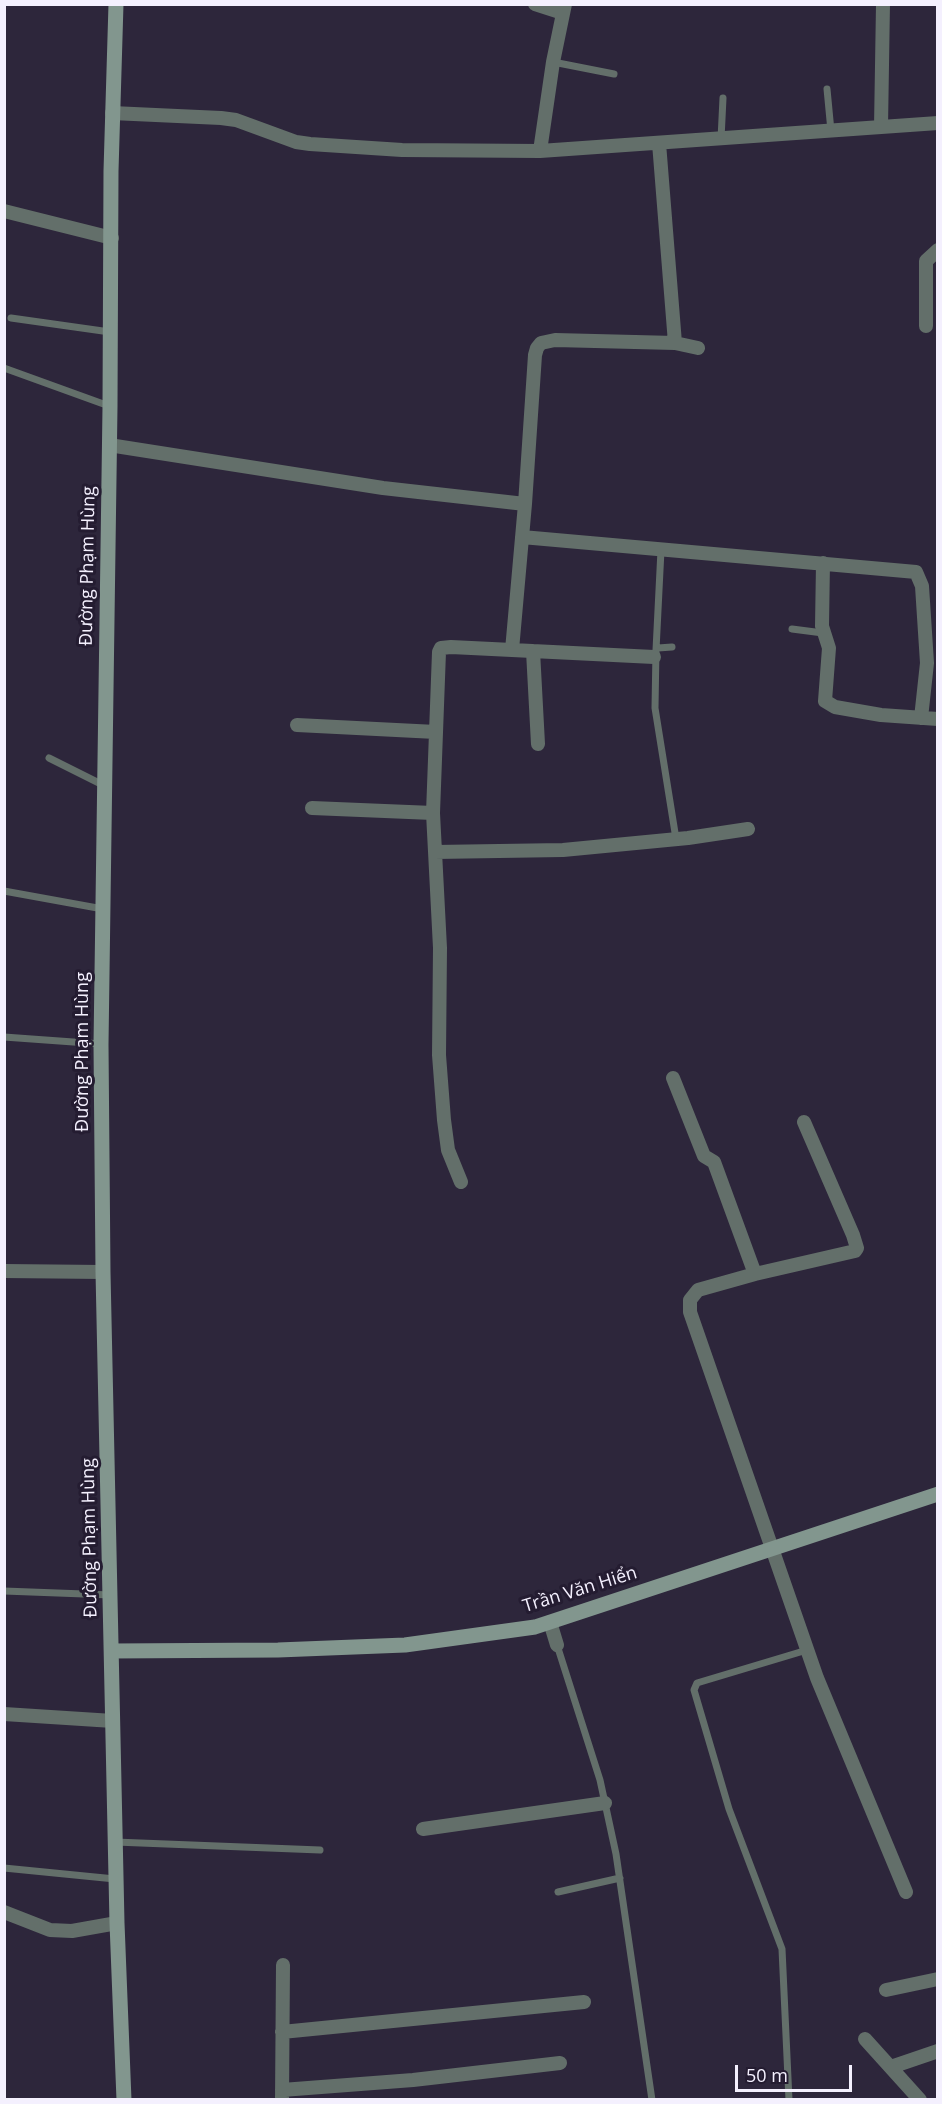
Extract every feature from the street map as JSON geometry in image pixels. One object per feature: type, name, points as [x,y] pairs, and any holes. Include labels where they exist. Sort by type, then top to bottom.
[{"type":"main road","name":"Đường Phạm Hùng","points":[[116,4],[112,113],[111,407],[101,1044],[103,1272],[115,1842],[124,2100]]},
{"type":"main road","name":"Trần Văn Hiển","points":[[112,1651],[274,1650],[405,1645],[535,1627],[554,1634],[776,1558],[938,1494]]},
{"type":"street","points":[[535,4],[564,9],[553,62],[540,151]]},
{"type":"street","points":[[881,128],[883,4]]},
{"type":"street","points":[[112,113],[236,120],[297,142],[402,150],[540,151],[938,123]]},
{"type":"street","points":[[659,143],[675,343]]},
{"type":"street","points":[[4,211],[112,238]]},
{"type":"street","points":[[926,326],[926,261],[938,250]]},
{"type":"street","points":[[512,650],[537,348],[541,343],[555,340],[675,343],[698,348]]},
{"type":"street","points":[[109,445],[371,487],[525,504]]},
{"type":"street","points":[[522,537],[916,572],[922,586],[927,663],[921,718]]},
{"type":"street","points":[[823,563],[822,633],[829,648],[825,701],[829,705],[881,715],[938,719]]},
{"type":"street","points":[[461,1182],[448,1150],[440,1079],[440,948],[432,813],[439,652],[441,648],[655,654]]},
{"type":"street","points":[[534,651],[538,744]]},
{"type":"street","points":[[297,725],[436,732]]},
{"type":"street","points":[[312,808],[432,813]]},
{"type":"street","points":[[435,852],[563,850],[676,839],[748,829]]},
{"type":"street","points":[[673,1078],[704,1156],[715,1165],[755,1274]]},
{"type":"street","points":[[804,1122],[856,1243],[855,1251],[698,1290],[690,1300],[690,1312],[817,1678],[906,1892]]},
{"type":"street","points":[[4,1271],[103,1272]]},
{"type":"street","points":[[4,1714],[113,1721]]},
{"type":"street","points":[[423,1829],[605,1803]]},
{"type":"street","points":[[4,1912],[50,1930],[72,1930],[117,1923]]},
{"type":"street","points":[[283,1965],[282,2095],[560,2063]]},
{"type":"street","points":[[886,1990],[938,1979]]},
{"type":"street","points":[[282,2032],[584,2002]]},
{"type":"street","points":[[865,2039],[920,2100]]},
{"type":"street","points":[[891,2067],[938,2051]]},
{"type":"lane","points":[[553,62],[614,74]]},
{"type":"lane","points":[[827,89],[831,131]]},
{"type":"lane","points":[[721,139],[723,98]]},
{"type":"lane","points":[[11,318],[110,332]]},
{"type":"lane","points":[[4,368],[111,407]]},
{"type":"lane","points":[[661,550],[655,654],[655,708],[676,839]]},
{"type":"lane","points":[[792,628],[822,633]]},
{"type":"lane","points":[[655,654],[658,648],[672,647]]},
{"type":"lane","points":[[49,758],[105,786]]},
{"type":"lane","points":[[4,891],[103,909]]},
{"type":"lane","points":[[4,1037],[101,1044]]},
{"type":"lane","points":[[4,1591],[111,1595]]},
{"type":"lane","points":[[554,1634],[600,1780],[605,1803],[620,1878],[652,2100]]},
{"type":"lane","points":[[789,2100],[782,1949],[729,1809],[694,1690],[697,1683],[807,1650]]},
{"type":"lane","points":[[115,1842],[320,1850]]},
{"type":"lane","points":[[4,1868],[116,1879]]},
{"type":"lane","points":[[558,1892],[620,1878]]}]
